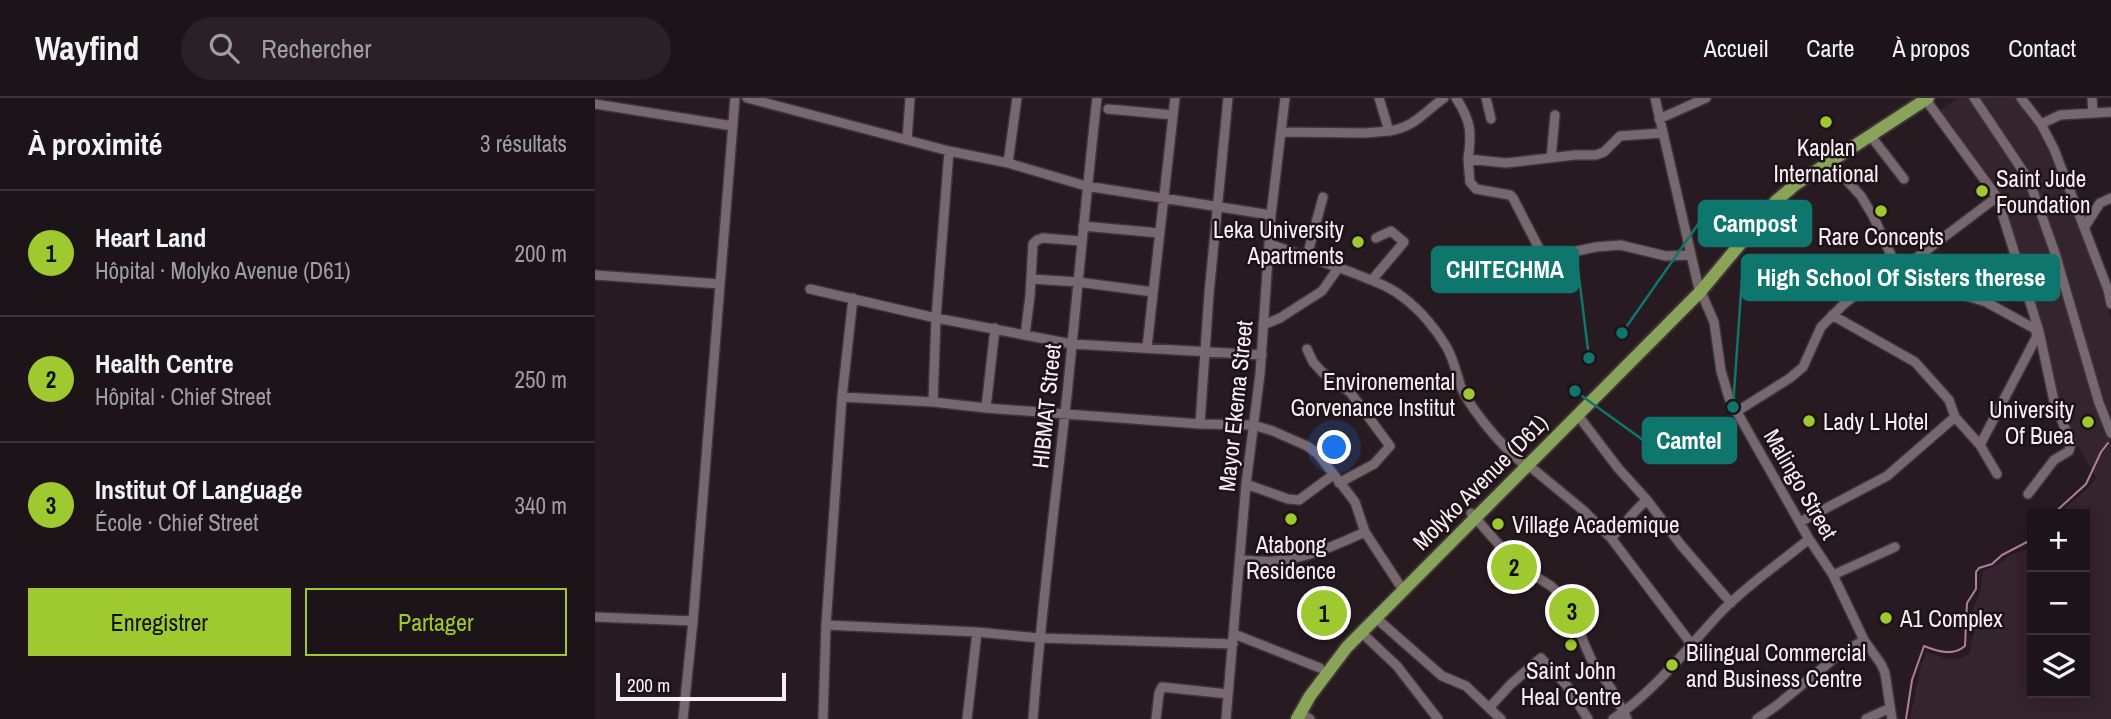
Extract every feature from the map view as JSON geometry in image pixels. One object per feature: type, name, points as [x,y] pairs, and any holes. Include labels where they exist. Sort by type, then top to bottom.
[{"type":"highway","name":"Molyko Avenue (D61)","points":[[1524,463],[1577,414],[1699,288],[1772,205],[1796,184],[1923,99]]},
{"type":"highway","name":"Molyko Avenue (D61)","points":[[1299,718],[1328,671],[1361,632],[1599,382],[1699,288],[1750,220],[1794,175],[1923,99]]},
{"type":"highway","name":"Molyko Avenue (D61)","points":[[1299,718],[1320,668],[1399,584],[1473,515]]},
{"type":"street","points":[[683,719],[736,98]]},
{"type":"street","points":[[747,98],[949,151],[1008,163],[1086,186],[1271,215]]},
{"type":"street","points":[[907,140],[910,98]]},
{"type":"street","points":[[1008,163],[1017,98]]},
{"type":"street","name":"HIBMAT Street","points":[[1033,719],[1039,638],[1097,98]]},
{"type":"street","points":[[1147,347],[1175,98]]},
{"type":"street","points":[[1200,425],[1228,98]]},
{"type":"street","name":"Mayor Ekema Street","points":[[1226,719],[1246,484],[1262,355],[1271,215],[1285,98]]},
{"type":"street","points":[[1379,98],[1389,131]]},
{"type":"street","points":[[1281,131],[1357,133],[1401,129],[1417,121],[1444,98]]},
{"type":"street","points":[[1456,98],[1465,112],[1471,132],[1468,159],[1470,183],[1476,189],[1510,195],[1513,198],[1544,258]]},
{"type":"street","points":[[1486,98],[1492,118]]},
{"type":"street","name":"Malingo Street","points":[[1655,98],[1699,288],[1714,321],[1729,398],[1809,540],[1833,575],[1864,640],[1885,673],[1892,719]]},
{"type":"street","points":[[1659,119],[1706,98]]},
{"type":"street","points":[[1974,98],[2029,180],[2055,253],[2099,403],[2111,433]]},
{"type":"street","points":[[2021,98],[2041,124],[2054,149],[2109,289],[2111,304]]},
{"type":"street","points":[[2092,98],[2093,113]]},
{"type":"street","points":[[1923,99],[1997,197],[2037,330],[2054,401],[2072,445],[2069,452],[2054,460],[2028,494]]},
{"type":"street","points":[[595,104],[733,126]]},
{"type":"street","points":[[1108,109],[1173,115]]},
{"type":"street","points":[[2041,124],[2060,115],[2111,112]]},
{"type":"street","points":[[1551,158],[1555,115]]},
{"type":"street","points":[[1468,159],[1506,163],[1600,155],[1620,136],[1662,133]]},
{"type":"street","points":[[1870,135],[1904,179]]},
{"type":"street","points":[[933,402],[936,318],[949,151]]},
{"type":"street","points":[[1830,162],[1854,186],[1866,203],[1892,257],[1910,278],[1986,302],[2037,330]]},
{"type":"street","points":[[1307,256],[1323,197]]},
{"type":"street","points":[[1736,412],[1803,367],[1821,327],[1864,288],[1907,265],[1997,197]]},
{"type":"street","points":[[2084,228],[2099,205],[2111,198]]},
{"type":"street","points":[[1083,226],[1159,233]]},
{"type":"street","points":[[1372,280],[1404,242],[1391,231],[1376,237]]},
{"type":"street","points":[[1025,335],[1033,244],[1043,238],[1081,241]]},
{"type":"street","points":[[1269,244],[1339,267],[1403,296],[1446,346],[1457,369],[1461,386],[1499,443],[1584,511],[1611,538],[1692,645]]},
{"type":"street","points":[[1508,279],[1544,258],[1596,247],[1619,245],[1666,256],[1691,255]]},
{"type":"street","points":[[1263,325],[1280,318],[1322,291],[1339,267]]},
{"type":"street","points":[[595,275],[720,284]]},
{"type":"street","points":[[1031,279],[1153,292]]},
{"type":"street","points":[[810,289],[936,318],[1072,344],[1262,355]]},
{"type":"street","points":[[823,719],[842,397],[853,298]]},
{"type":"street","points":[[1832,316],[1910,357],[1949,400],[1955,417],[1980,445],[1997,474]]},
{"type":"street","points":[[986,408],[995,328]]},
{"type":"street","points":[[1980,445],[2037,336],[2037,330]]},
{"type":"street","points":[[1246,484],[1287,499],[1299,500],[1336,479],[1374,464],[1390,446],[1350,392],[1322,372],[1307,349]]},
{"type":"street","points":[[842,397],[933,402],[1200,425],[1253,425],[1273,431],[1318,453],[1355,502],[1365,532],[1399,584]]},
{"type":"street","points":[[1577,414],[1618,468],[1731,603]]},
{"type":"street","points":[[1800,522],[1887,476],[1955,417]]},
{"type":"street","points":[[1611,538],[1647,500]]},
{"type":"street","points":[[1473,515],[1516,564],[1552,586],[1568,601],[1574,610],[1591,659],[1612,690],[1625,716]]},
{"type":"street","points":[[1240,560],[1287,559],[1329,549],[1365,532]]},
{"type":"street","points":[[1613,719],[1625,716],[1731,603],[1809,540]]},
{"type":"street","points":[[1833,575],[1895,547]]},
{"type":"street","points":[[595,617],[693,621]]},
{"type":"street","points":[[1376,618],[1442,676],[1466,686],[1501,719]]},
{"type":"street","points":[[827,625],[977,632],[1039,638],[1234,639],[1320,668]]},
{"type":"street","points":[[967,719],[977,632]]},
{"type":"street","points":[[1361,632],[1397,666],[1438,719]]},
{"type":"street","points":[[1757,719],[1836,657],[1864,640]]},
{"type":"street","points":[[1489,708],[1511,684],[1541,659],[1563,681],[1588,719]]},
{"type":"street","points":[[1156,719],[1162,687],[1228,694]]},
{"type":"street","points":[[1866,719],[1890,708]]},
{"type":"shaded area","name":"University Of Buea","points":[[1957,98],[2017,98],[2053,151],[2104,292],[2111,320],[2111,719],[1910,719],[1926,652],[1948,659],[1969,654],[1975,625],[1973,609],[1980,591],[1983,571],[2010,555],[2027,550],[2027,698],[2090,698],[2090,509],[2064,509],[2096,478],[2056,403],[1997,192],[1938,112]]},
{"type":"waterway","points":[[2058,509],[2086,484],[2108,443]]},
{"type":"waterway","points":[[1906,719],[1912,680],[1924,646],[1946,652],[1965,646],[1967,603],[1976,589],[1976,572],[2027,542]]},
{"type":"place","name":"Kaplan International","points":[[1826,122]]},
{"type":"place","name":"Saint Jude Foundation","points":[[1982,191]]},
{"type":"place","name":"Rare Concepts","points":[[1881,211]]},
{"type":"place","name":"Leka University Apartments","points":[[1358,242]]},
{"type":"place","name":"Campost","points":[[1622,333]]},
{"type":"place","name":"CHITECHMA","points":[[1589,358]]},
{"type":"place","name":"Camtel","points":[[1575,391]]},
{"type":"place","name":"Environemental Gorvenance Institut","points":[[1469,394]]},
{"type":"place","name":"High School Of Sisters therese","points":[[1733,407]]},
{"type":"place","name":"Lady L Hotel","points":[[1809,421]]},
{"type":"place","name":"University Of Buea","points":[[2088,422]]},
{"type":"place","name":"Atabong Residence","points":[[1291,519]]},
{"type":"place","name":"Village Academique","points":[[1498,524]]},
{"type":"place","name":"Health Centre","points":[[1514,567]]},
{"type":"place","name":"Institut Of Language","points":[[1572,611]]},
{"type":"place","name":"Heart Land","points":[[1324,613]]},
{"type":"place","name":"A1 Complex","points":[[1886,618]]},
{"type":"place","name":"Saint John Heal Centre","points":[[1571,645]]},
{"type":"place","name":"Bilingual Commercial and Business Centre","points":[[1672,665]]}]
